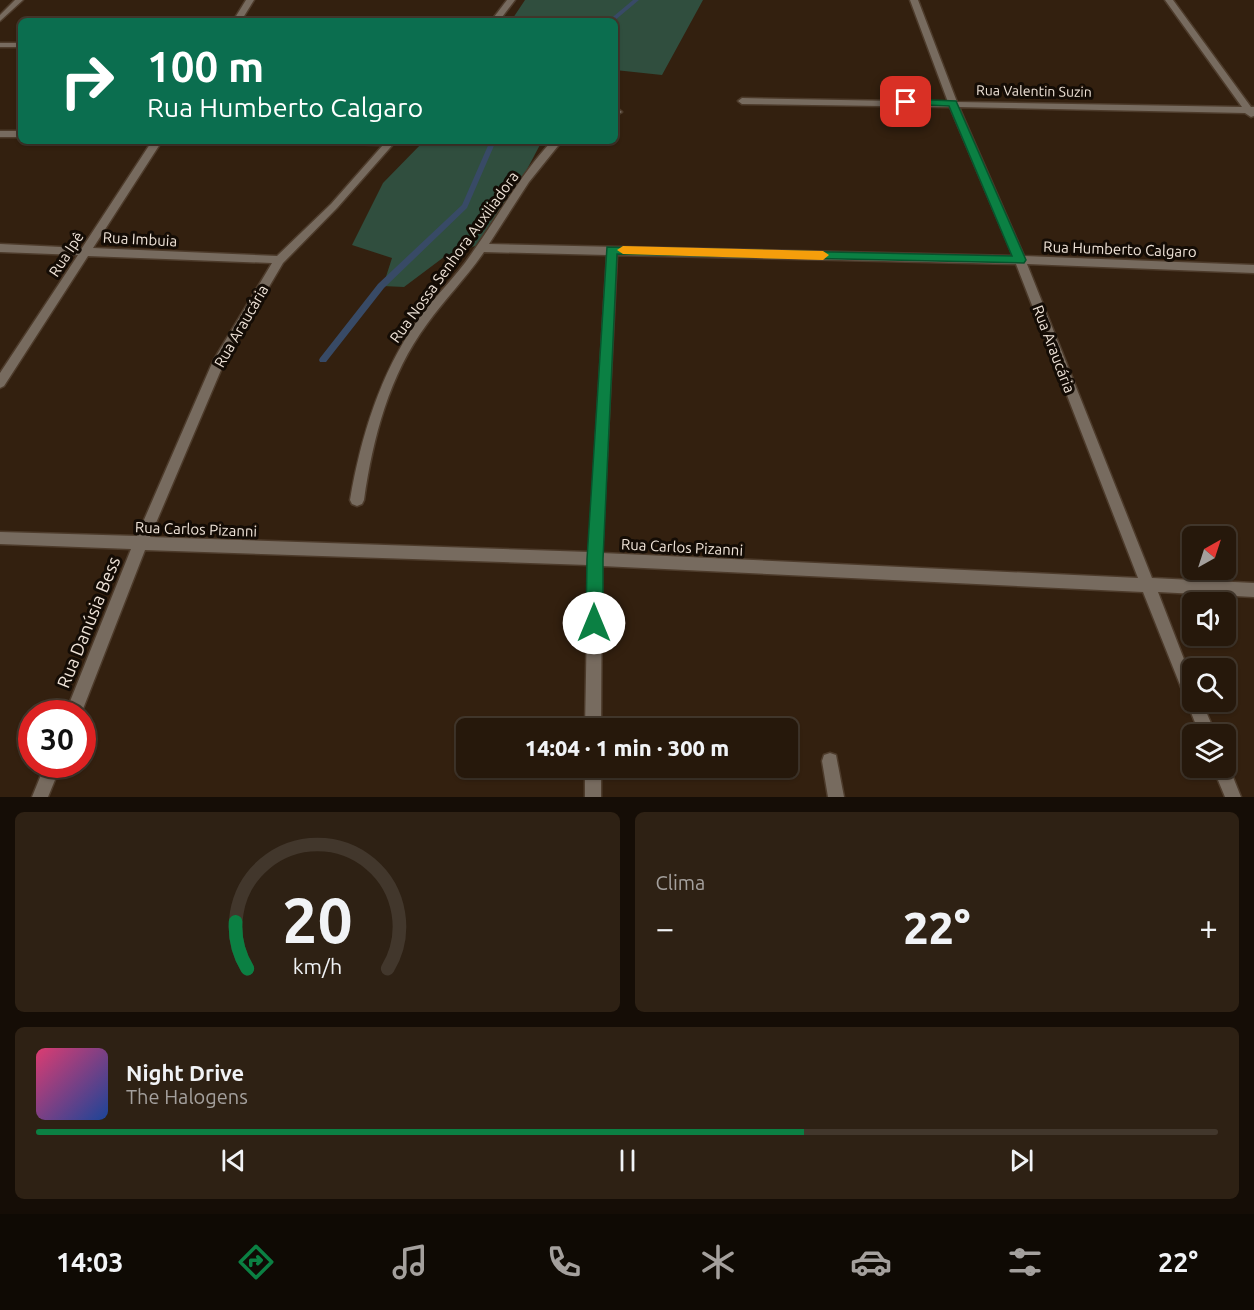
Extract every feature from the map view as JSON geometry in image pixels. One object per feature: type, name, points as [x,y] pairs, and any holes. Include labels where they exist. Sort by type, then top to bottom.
[{"type":"street","points":[[0,19],[19,0]]},
{"type":"street","points":[[239,18],[250,0]]},
{"type":"street","points":[[497,18],[511,0]]},
{"type":"street","name":"Rua Araucária","points":[[914,0],[953,103],[1020,260],[1182,673]]},
{"type":"street","points":[[1169,0],[1252,113]]},
{"type":"street","points":[[0,45],[18,45]]},
{"type":"street","name":"Rua Valentin Suzin","points":[[742,100],[953,103],[1252,113]]},
{"type":"street","points":[[0,134],[18,134]]},
{"type":"street","name":"Rua Ipê","points":[[0,383],[155,144]]},
{"type":"street","name":"Rua Araucária","points":[[140,544],[219,361],[279,260],[334,206],[388,144]]},
{"type":"street","name":"Rua Nossa Senhora Auxiliadora","points":[[357,500],[363,457],[397,363],[423,322],[460,279],[498,220],[555,144]]},
{"type":"street","name":"Rua Imbuia","points":[[0,248],[279,260]]},
{"type":"street","name":"Rua Humberto Calgaro","points":[[481,248],[1020,260],[1254,269]]},
{"type":"street","points":[[594,718],[595,559],[612,250]]},
{"type":"street","name":"Rua Carlos Pizanni","points":[[0,538],[595,559],[1254,590]]},
{"type":"street","name":"Rua Danúsia Bess","points":[[79,700],[140,544]]},
{"type":"street","points":[[830,761],[836,797]]},
{"type":"street","points":[[40,797],[48,778]]},
{"type":"street","points":[[593,778],[593,797]]},
{"type":"street","points":[[1225,778],[1233,797]]},
{"type":"green space","points":[[525,0],[703,0],[662,75],[618,70],[618,18],[513,18]]},
{"type":"green space","points":[[421,144],[540,144],[489,241],[444,257],[404,287],[383,286],[392,258],[352,245],[383,183]]},
{"type":"waterway","points":[[615,18],[636,0]]},
{"type":"waterway","points":[[323,360],[381,286],[465,206],[492,144]]},
{"type":"slow traffic","points":[[623,250],[823,255]]},
{"type":"route","points":[[594,623],[595,559],[612,250],[1020,260],[953,103],[906,102]]}]
